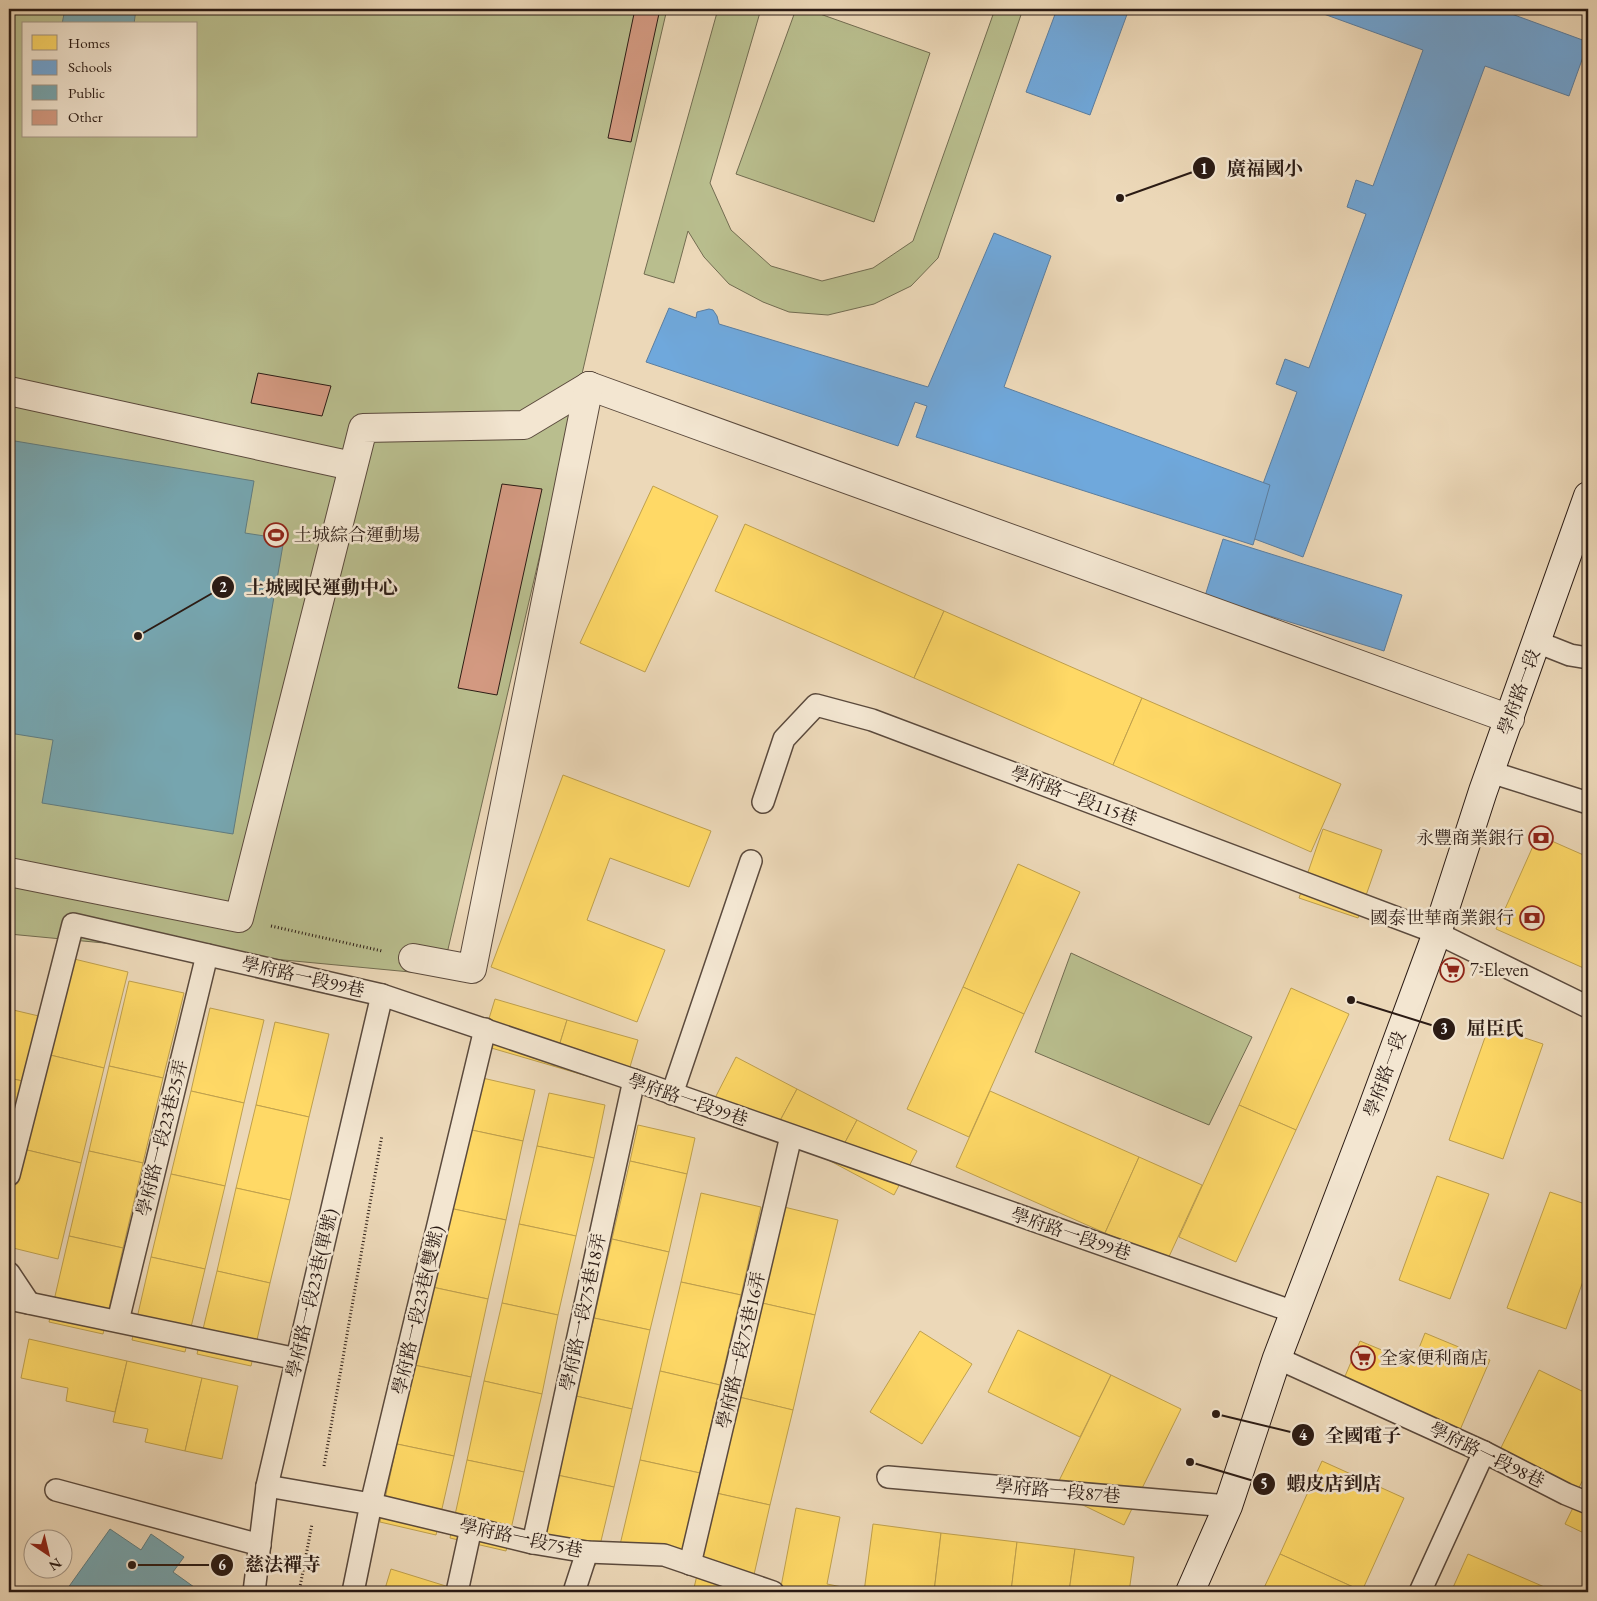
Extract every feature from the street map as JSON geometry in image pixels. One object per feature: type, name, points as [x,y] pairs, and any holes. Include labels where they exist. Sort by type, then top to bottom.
[{"type":"street","points":[[9,872],[239,918],[363,428],[524,425],[589,386]]},
{"type":"street","points":[[589,386],[1510,719]]},
{"type":"street","points":[[413,958],[472,969],[589,386]]},
{"type":"street","points":[[9,391],[352,466]]},
{"type":"street","name":"學府路一段","points":[[1190,1592],[1228,1506],[1277,1358],[1437,933],[1483,791],[1588,496]]},
{"type":"lane","points":[[1537,642],[1570,655],[1588,658]]},
{"type":"lane","name":"學府路一段115巷","points":[[763,802],[784,740],[816,705],[872,720],[1437,933]]},
{"type":"lane","points":[[1500,775],[1588,803]]},
{"type":"lane","points":[[672,1094],[751,861]]},
{"type":"lane","name":"學府路一段99巷","points":[[9,1175],[73,924],[382,995],[634,1080],[1294,1312]]},
{"type":"lane","points":[[1437,933],[1588,1007]]},
{"type":"lane","name":"學府路一段23巷25弄","points":[[118,1321],[207,954]]},
{"type":"lane","name":"學府路一段23巷(單號)","points":[[254,1592],[267,1486],[382,995]]},
{"type":"lane","name":"學府路一段23巷(雙號)","points":[[353,1592],[371,1504],[485,1029]]},
{"type":"lane","name":"學府路一段75巷18弄","points":[[533,1543],[634,1080]]},
{"type":"lane","name":"學府路一段75巷16弄","points":[[690,1564],[791,1136]]},
{"type":"lane","points":[[9,1273],[19,1301],[297,1359]]},
{"type":"lane","name":"學府路一段98巷","points":[[1277,1358],[1484,1452],[1566,1494],[1588,1503]]},
{"type":"lane","points":[[1420,1592],[1484,1452]]},
{"type":"lane","name":"學府路一段87巷","points":[[888,1477],[1228,1506]]},
{"type":"lane","name":"學府路一段75巷","points":[[267,1486],[371,1504],[533,1543],[587,1552],[664,1555],[773,1592]]},
{"type":"lane","points":[[56,1490],[260,1545]]},
{"type":"lane","points":[[457,1592],[471,1528]]},
{"type":"lane","points":[[574,1592],[587,1552]]},
{"type":"green space","name":"土城綜合運動場","points":[[9,9],[667,9],[442,975],[9,934]]},
{"type":"green space","points":[[718,9],[761,9],[710,183],[731,230],[771,266],[822,281],[873,268],[913,241],[995,9],[1023,9],[938,258],[911,286],[874,304],[828,315],[789,312],[763,302],[729,284],[704,257],[688,231],[674,283],[644,274]]},
{"type":"green space","points":[[796,9],[806,9],[930,53],[874,222],[736,174]]},
{"type":"green space","points":[[1071,953],[1252,1037],[1209,1125],[1035,1052]]},
{"type":"building: Homes","points":[[653,486],[718,516],[645,672],[580,643]]},
{"type":"building: Homes","points":[[745,524],[944,611],[914,678],[715,591]]},
{"type":"building: Homes","points":[[944,611],[1142,698],[1113,765],[914,678]]},
{"type":"building: Homes","points":[[1142,698],[1341,784],[1311,852],[1113,765]]},
{"type":"building: Homes","points":[[563,775],[711,831],[689,887],[610,858],[587,920],[665,950],[637,1022],[491,967]]},
{"type":"building: Homes","points":[[1323,829],[1382,850],[1358,918],[1299,898]]},
{"type":"building: Homes","points":[[1538,835],[1588,857],[1588,970],[1496,929]]},
{"type":"building: Homes","points":[[1018,864],[1080,892],[1024,1014],[963,987]]},
{"type":"building: Homes","points":[[70,958],[128,972],[104,1068],[46,1054]]},
{"type":"building: Homes","points":[[129,981],[184,993],[163,1078],[109,1066]]},
{"type":"building: Homes","points":[[963,987],[1024,1014],[969,1137],[907,1109]]},
{"type":"building: Homes","points":[[1291,988],[1349,1014],[1296,1130],[1239,1105]]},
{"type":"building: Homes","points":[[495,999],[567,1020],[553,1066],[481,1045]]},
{"type":"building: Homes","points":[[210,1008],[264,1020],[244,1103],[191,1091]]},
{"type":"building: Homes","points":[[9,1009],[43,1017],[27,1082],[9,1078]]},
{"type":"building: Homes","points":[[567,1020],[638,1040],[624,1087],[553,1066]]},
{"type":"building: Homes","points":[[275,1022],[329,1034],[309,1117],[256,1105]]},
{"type":"building: Homes","points":[[1489,1026],[1543,1044],[1503,1159],[1449,1140]]},
{"type":"building: Homes","points":[[46,1054],[104,1068],[81,1163],[23,1149]]},
{"type":"building: Homes","points":[[736,1057],[797,1089],[774,1132],[714,1100]]},
{"type":"building: Homes","points":[[109,1066],[163,1078],[143,1163],[89,1151]]},
{"type":"building: Homes","points":[[478,1077],[535,1090],[523,1141],[467,1129]]},
{"type":"building: Homes","points":[[9,1078],[27,1082],[9,1157]]},
{"type":"building: Homes","points":[[797,1089],[857,1120],[834,1163],[774,1132]]},
{"type":"building: Homes","points":[[191,1091],[244,1103],[225,1186],[171,1174]]},
{"type":"building: Homes","points":[[990,1091],[1139,1157],[1105,1233],[956,1167]]},
{"type":"building: Homes","points":[[549,1093],[605,1105],[594,1158],[537,1146]]},
{"type":"building: Homes","points":[[256,1105],[309,1117],[290,1200],[236,1188]]},
{"type":"building: Homes","points":[[1239,1105],[1296,1130],[1236,1262],[1179,1237]]},
{"type":"building: Homes","points":[[857,1120],[917,1151],[894,1195],[834,1163]]},
{"type":"building: Homes","points":[[638,1125],[695,1138],[687,1174],[630,1161]]},
{"type":"building: Homes","points":[[467,1129],[523,1141],[506,1220],[449,1208]]},
{"type":"building: Homes","points":[[537,1146],[594,1158],[576,1236],[519,1224]]},
{"type":"building: Homes","points":[[23,1149],[81,1163],[58,1259],[9,1247],[9,1206]]},
{"type":"building: Homes","points":[[89,1151],[143,1163],[123,1248],[69,1236]]},
{"type":"building: Homes","points":[[1139,1157],[1202,1185],[1167,1261],[1105,1233]]},
{"type":"building: Homes","points":[[630,1161],[687,1174],[669,1252],[612,1239]]},
{"type":"building: Homes","points":[[171,1174],[225,1186],[205,1269],[151,1257]]},
{"type":"building: Homes","points":[[1437,1176],[1489,1194],[1450,1299],[1399,1280]]},
{"type":"building: Homes","points":[[236,1188],[290,1200],[270,1283],[217,1271]]},
{"type":"building: Homes","points":[[1550,1192],[1588,1205],[1588,1267],[1566,1329],[1507,1308]]},
{"type":"building: Homes","points":[[701,1193],[761,1207],[741,1295],[681,1282]]},
{"type":"building: Homes","points":[[784,1207],[838,1220],[815,1315],[762,1303]]},
{"type":"building: Homes","points":[[449,1208],[506,1220],[488,1299],[432,1287]]},
{"type":"building: Homes","points":[[519,1224],[576,1236],[558,1315],[502,1303]]},
{"type":"building: Homes","points":[[69,1236],[123,1248],[103,1334],[49,1322]]},
{"type":"building: Homes","points":[[612,1239],[669,1252],[650,1330],[594,1318]]},
{"type":"building: Homes","points":[[151,1257],[205,1269],[185,1352],[132,1340]]},
{"type":"building: Homes","points":[[217,1271],[270,1283],[251,1366],[197,1354]]},
{"type":"building: Homes","points":[[681,1282],[741,1295],[720,1385],[660,1371]]},
{"type":"building: Homes","points":[[432,1287],[488,1299],[471,1377],[414,1365]]},
{"type":"building: Homes","points":[[502,1303],[558,1315],[542,1394],[484,1381]]},
{"type":"building: Homes","points":[[762,1303],[815,1315],[793,1410],[739,1397]]},
{"type":"building: Homes","points":[[594,1318],[650,1330],[632,1409],[576,1396]]},
{"type":"building: Homes","points":[[1018,1330],[1111,1375],[1080,1437],[988,1392]]},
{"type":"building: Homes","points":[[920,1331],[972,1364],[922,1444],[870,1412]]},
{"type":"building: Homes","points":[[1425,1333],[1490,1360],[1460,1430],[1343,1381],[1360,1341],[1413,1363]]},
{"type":"building: Homes","points":[[29,1339],[127,1361],[115,1412],[66,1401],[68,1388],[21,1378]]},
{"type":"building: Homes","points":[[127,1361],[202,1378],[185,1451],[145,1442],[148,1429],[113,1422]]},
{"type":"building: Homes","points":[[414,1365],[471,1377],[454,1456],[397,1444]]},
{"type":"building: Homes","points":[[1539,1370],[1588,1394],[1588,1469],[1575,1496],[1496,1458]]},
{"type":"building: Homes","points":[[660,1371],[720,1385],[700,1473],[640,1460]]},
{"type":"building: Homes","points":[[1111,1375],[1181,1409],[1124,1525],[1054,1491]]},
{"type":"building: Homes","points":[[202,1378],[238,1386],[222,1459],[185,1451]]},
{"type":"building: Homes","points":[[484,1381],[542,1394],[524,1472],[467,1460]]},
{"type":"building: Homes","points":[[576,1396],[632,1409],[614,1487],[557,1475]]},
{"type":"building: Homes","points":[[739,1397],[793,1410],[770,1505],[716,1493]]},
{"type":"building: Homes","points":[[397,1444],[454,1456],[436,1535],[380,1522]]},
{"type":"building: Homes","points":[[467,1460],[524,1472],[506,1551],[450,1538]]},
{"type":"building: Homes","points":[[640,1460],[700,1473],[680,1563],[619,1549]]},
{"type":"building: Homes","points":[[1322,1461],[1404,1498],[1362,1591],[1280,1554]]},
{"type":"building: Homes","points":[[557,1475],[614,1487],[595,1566],[539,1553]]},
{"type":"building: Homes","points":[[1588,1477],[1588,1535],[1565,1524]]},
{"type":"building: Homes","points":[[716,1493],[770,1505],[750,1592],[711,1592],[694,1588]]},
{"type":"building: Homes","points":[[796,1508],[840,1517],[827,1584],[852,1589],[852,1592],[780,1592]]},
{"type":"building: Homes","points":[[873,1524],[941,1533],[934,1592],[864,1592]]},
{"type":"building: Homes","points":[[941,1533],[1017,1542],[1011,1592],[934,1592]]},
{"type":"building: Homes","points":[[1017,1542],[1075,1549],[1069,1592],[1011,1592]]},
{"type":"building: Homes","points":[[1075,1549],[1134,1557],[1129,1592],[1069,1592]]},
{"type":"building: Homes","points":[[1280,1554],[1362,1591],[1262,1592]]},
{"type":"building: Homes","points":[[1468,1554],[1556,1592],[1451,1592]]},
{"type":"building: Homes","points":[[391,1569],[449,1587],[447,1592],[384,1592]]},
{"type":"building: Schools","points":[[1057,9],[1129,9],[1090,115],[1026,92]]},
{"type":"building: Schools","points":[[1310,9],[1498,9],[1588,43],[1569,96],[1485,66],[1303,557],[1244,535],[1297,392],[1276,384],[1285,359],[1309,368],[1366,214],[1347,207],[1356,180],[1373,186],[1423,50]]},
{"type":"building: Schools","points":[[994,233],[1051,256],[1004,387],[1270,485],[1253,545],[916,437],[927,406],[915,402],[898,446],[646,362],[669,308],[696,318],[697,312],[709,309],[713,310],[717,316],[719,324],[928,387]]},
{"type":"building: Schools","points":[[1223,539],[1402,595],[1384,651],[1205,596]]},
{"type":"building: Public","points":[[65,9],[136,9],[134,22],[62,22]]},
{"type":"building: Public","points":[[9,440],[254,481],[245,533],[284,539],[233,834],[42,803],[53,740],[9,733]]},
{"type":"building: Public","points":[[110,1529],[141,1550],[151,1534],[184,1557],[173,1572],[201,1592],[65,1592]]},
{"type":"building: Other","points":[[635,9],[660,9],[631,142],[608,138]]},
{"type":"building: Other","points":[[258,373],[331,386],[322,416],[251,403]]},
{"type":"building: Other","points":[[502,484],[542,489],[497,695],[458,688]]},
{"type":"place","name":"廣福國小","points":[[1120,198]]},
{"type":"place","name":"土城綜合運動場","points":[[276,535]]},
{"type":"place","name":"土城國民運動中心","points":[[138,636]]},
{"type":"place","name":"永豐商業銀行","points":[[1541,838]]},
{"type":"place","name":"國泰世華商業銀行","points":[[1532,918]]},
{"type":"place","name":"7-Eleven","points":[[1452,970]]},
{"type":"place","name":"屈臣氏","points":[[1351,1000]]},
{"type":"place","name":"全家便利商店","points":[[1363,1358]]},
{"type":"place","name":"全國電子","points":[[1216,1414]]},
{"type":"place","name":"蝦皮店到店","points":[[1190,1462]]},
{"type":"place","name":"慈法禪寺","points":[[132,1565]]}]
